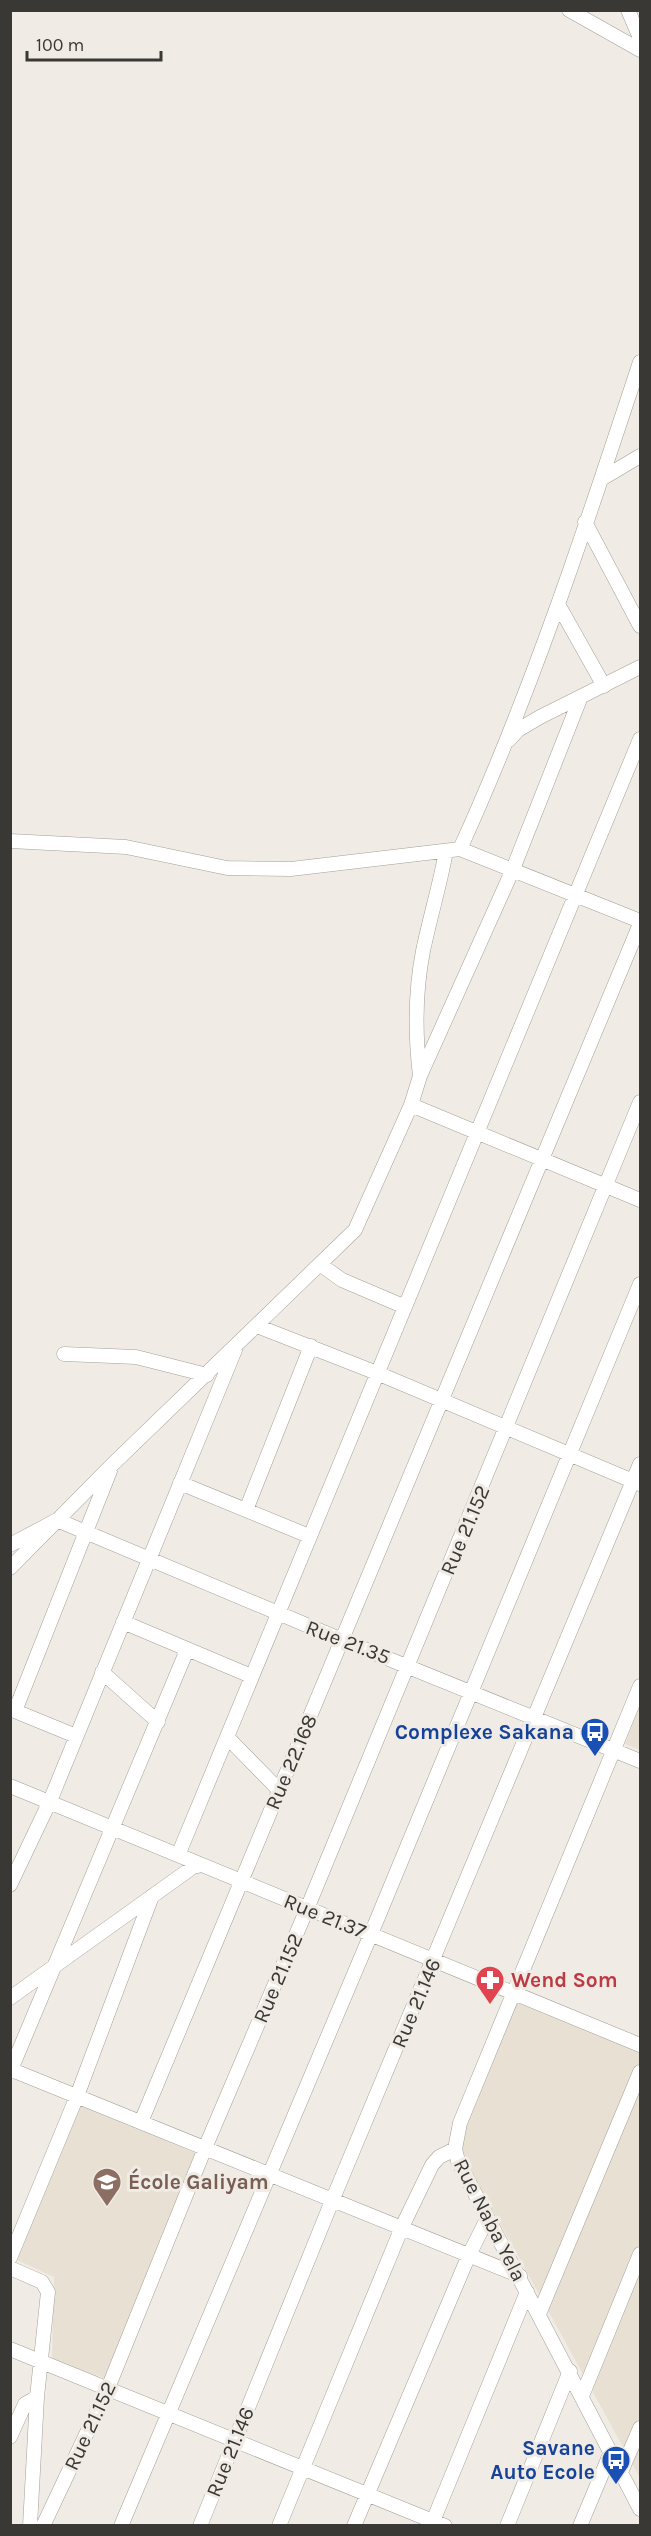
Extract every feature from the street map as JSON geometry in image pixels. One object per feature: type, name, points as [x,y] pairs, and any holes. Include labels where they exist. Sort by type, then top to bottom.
[{"type":"street","points":[[569,10],[640,50]]},
{"type":"street","points":[[628,10],[640,38]]},
{"type":"street","points":[[460,849],[560,606],[585,522],[603,478],[640,362]]},
{"type":"street","points":[[603,478],[640,456]]},
{"type":"street","points":[[585,522],[640,626]]},
{"type":"street","points":[[560,606],[604,686]]},
{"type":"street","points":[[505,744],[518,730],[640,667]]},
{"type":"street","points":[[10,1568],[113,1464],[355,1230],[411,1105],[420,1076],[513,869],[580,699]]},
{"type":"street","points":[[179,1853],[640,739]]},
{"type":"street","points":[[10,841],[126,847],[227,868],[268,869],[291,869],[460,849],[640,922]]},
{"type":"street","points":[[420,1076],[415,1033],[423,952],[446,851]]},
{"type":"street","name":"Rue 22.168","points":[[141,2122],[640,922]]},
{"type":"street","name":"Rue 21.152","points":[[43,2526],[108,2388],[205,2148],[308,1909],[640,1102]]},
{"type":"street","points":[[411,1105],[640,1200]]},
{"type":"street","points":[[321,1265],[342,1280],[404,1306]]},
{"type":"street","points":[[121,2526],[371,1935],[640,1284]]},
{"type":"street","points":[[256,1326],[377,1373],[637,1483]]},
{"type":"street","points":[[10,1885],[50,1801],[237,1345]]},
{"type":"street","points":[[246,1510],[311,1346]]},
{"type":"street","points":[[64,1354],[136,1357],[207,1375]]},
{"type":"street","points":[[76,1736],[13,1710],[113,1464]]},
{"type":"street","name":"Rue 21.146","points":[[200,2526],[332,2201],[535,1718],[637,1483],[640,1464]]},
{"type":"street","points":[[180,1483],[309,1536]]},
{"type":"street","points":[[10,1545],[57,1520]]},
{"type":"street","name":"Rue 21.35","points":[[57,1520],[277,1614],[408,1665],[640,1761]]},
{"type":"street","points":[[123,1622],[251,1676]]},
{"type":"street","points":[[187,1650],[11,2071],[520,2276]]},
{"type":"street","points":[[102,1672],[158,1722]]},
{"type":"street","name":"Rue Naba Yela","points":[[640,1686],[460,2123],[455,2150],[488,2219],[570,2371],[640,2509]]},
{"type":"street","points":[[227,1737],[279,1790]]},
{"type":"street","name":"Rue 21.37","points":[[10,1786],[114,1826],[179,1853],[202,1866],[640,2045]]},
{"type":"street","points":[[10,1998],[194,1867],[202,1866]]},
{"type":"street","points":[[10,2258],[77,2096],[152,1896]]},
{"type":"street","points":[[538,2314],[640,2072]]},
{"type":"street","points":[[279,2526],[402,2228],[432,2165],[439,2157],[455,2150]]},
{"type":"street","points":[[354,2526],[469,2255],[488,2219]]},
{"type":"street","points":[[582,2396],[637,2275],[640,2254]]},
{"type":"street","points":[[10,2268],[42,2282],[48,2288],[43,2361],[37,2397],[30,2526]]},
{"type":"street","points":[[10,2349],[436,2524],[527,2292]]},
{"type":"street","points":[[507,2526],[570,2371]]},
{"type":"street","points":[[10,2437],[26,2404],[37,2397]]},
{"type":"street","points":[[621,2472],[640,2428]]},
{"type":"street","points":[[580,2526],[611,2452]]},
{"type":"shaded area","points":[[640,1705],[640,1750],[625,1744]]},
{"type":"shaded area","points":[[517,1999],[640,2050],[640,2478],[462,2154],[461,2135]]},
{"type":"shaded area","name":"École Galiyam","points":[[79,2102],[197,2154],[105,2378],[52,2361],[54,2277],[17,2260]]},
{"type":"place","name":"Complexe Sakana","points":[[595,1758]]},
{"type":"place","name":"Wend Som","points":[[490,2006]]},
{"type":"place","name":"École Galiyam","points":[[107,2208]]},
{"type":"place","name":"Savane Auto Ecole","points":[[616,2486]]}]
